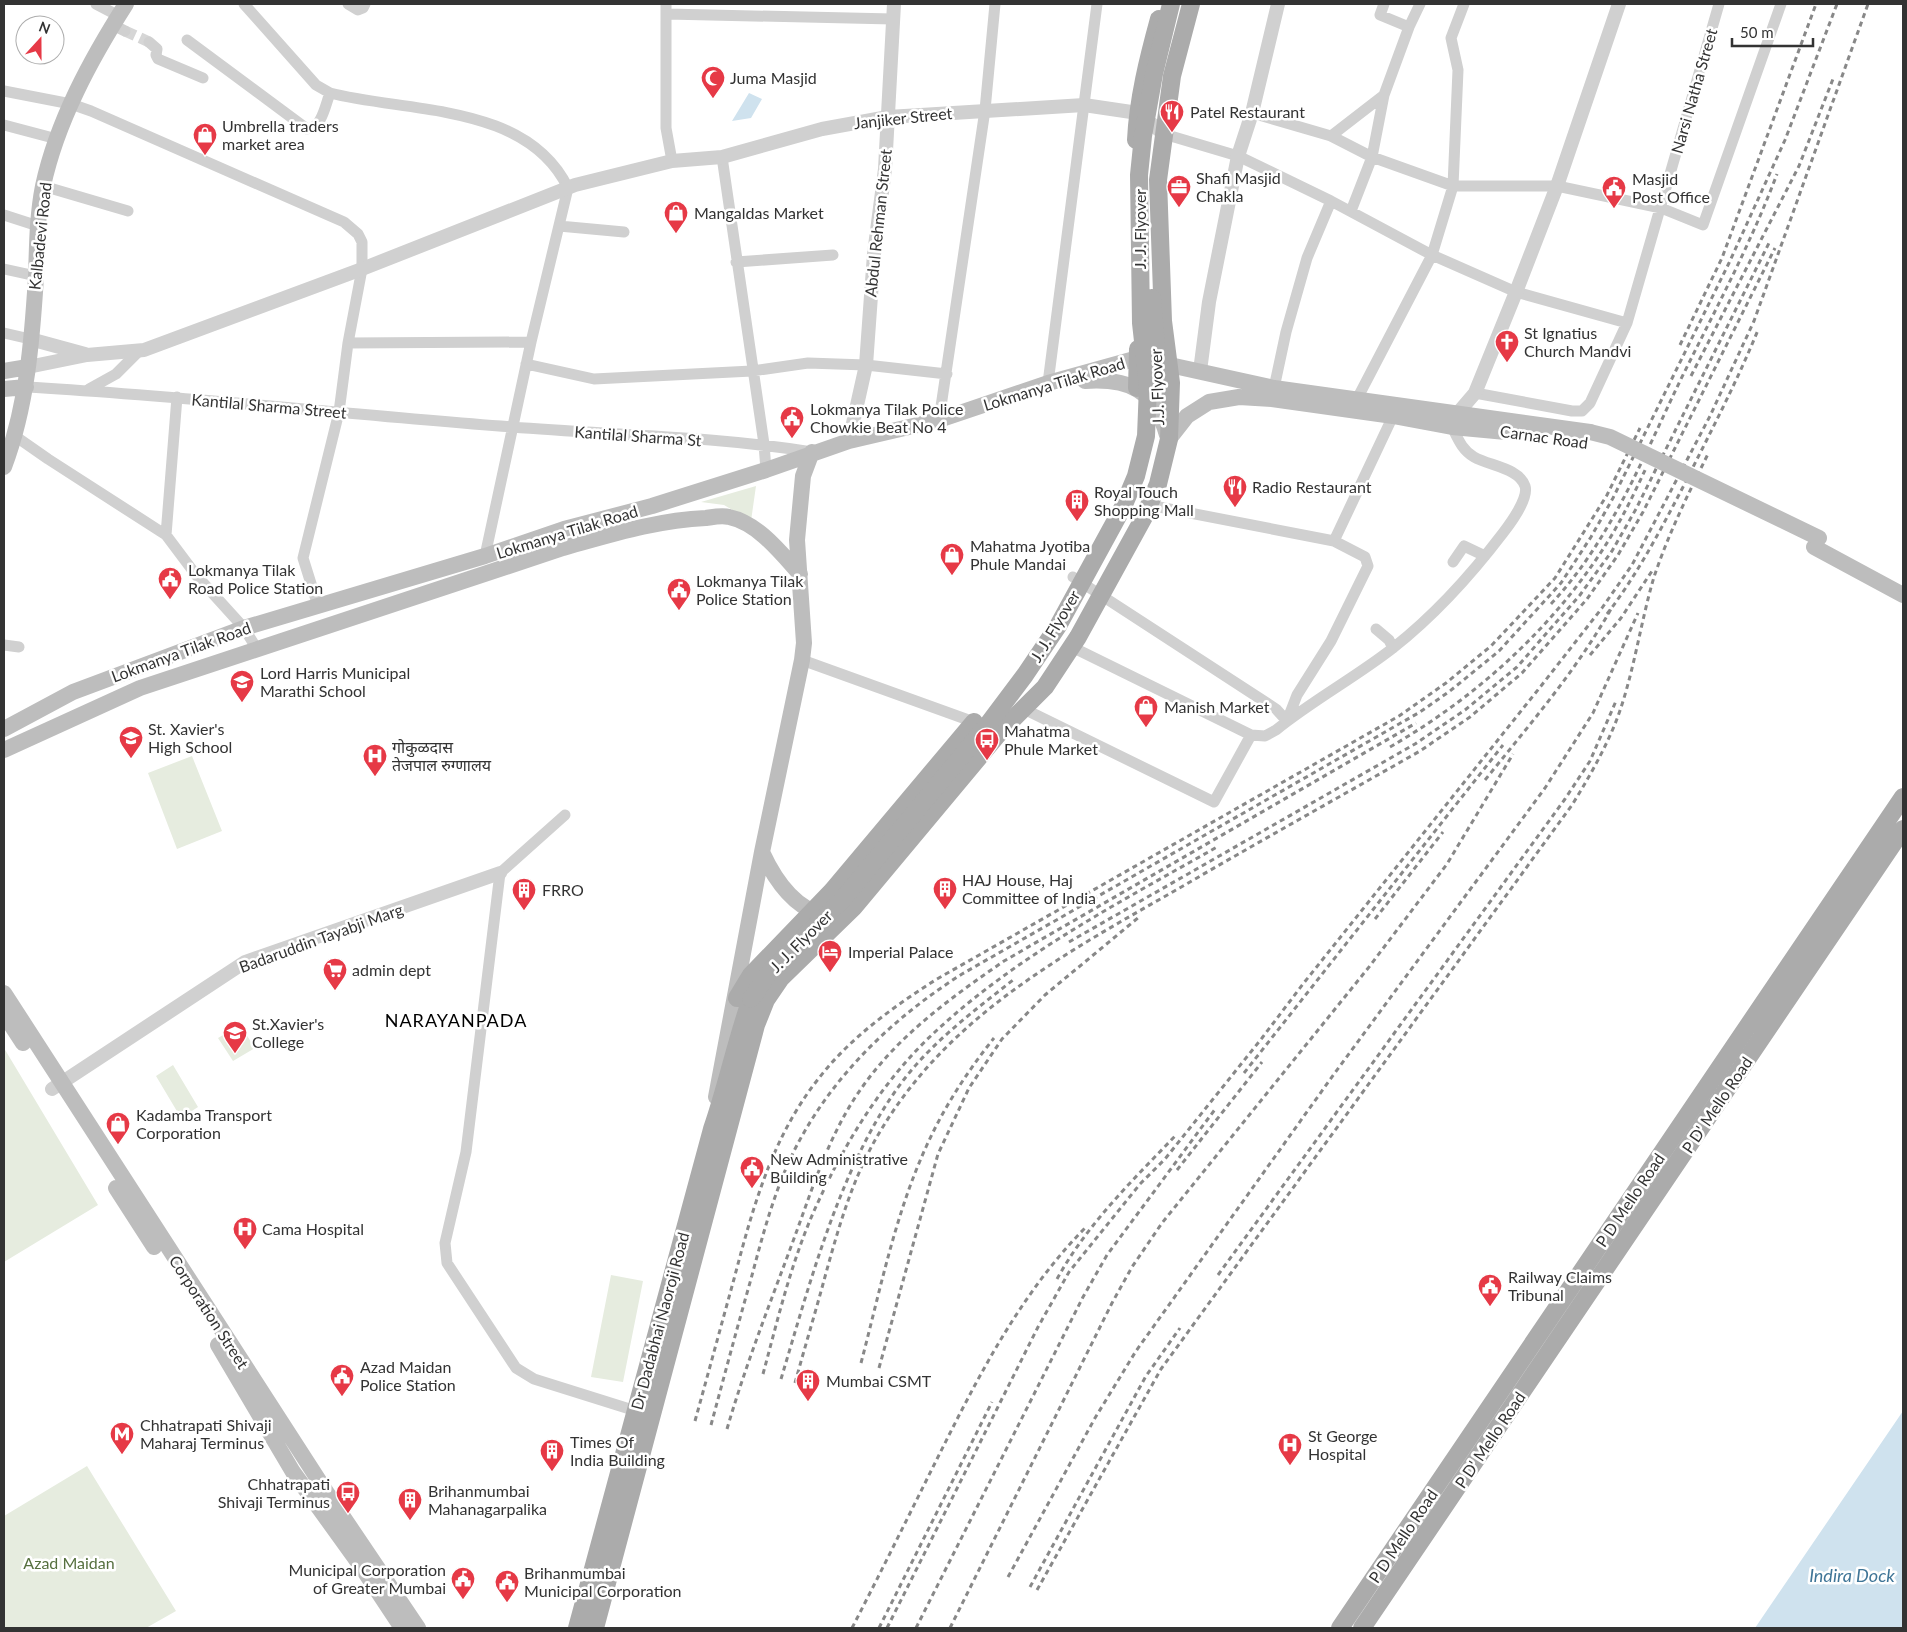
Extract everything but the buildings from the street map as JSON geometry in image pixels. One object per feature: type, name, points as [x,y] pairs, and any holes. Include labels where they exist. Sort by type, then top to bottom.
[{"type":"main road","points":[[1137,388],[1138,358],[1133,222],[1138,113],[1162,4]]},
{"type":"main road","name":"J. J. Flyover","points":[[720,1131],[723,1095],[740,1031],[744,998],[842,900],[989,724],[1058,626],[1123,507],[1133,484],[1146,436],[1148,386],[1141,323],[1139,175],[1143,136],[1154,74],[1171,4]]},
{"type":"main road","name":"J.J. Flyover","points":[[1019,711],[1068,632],[1134,512],[1148,480],[1158,438],[1160,386],[1153,322],[1147,179],[1150,137],[1162,73],[1179,4]]},
{"type":"main road","points":[[720,1131],[766,1000],[781,978],[803,954],[854,907],[1000,732],[1019,711],[1045,688],[1072,647],[1149,505],[1158,484],[1168,439],[1171,383],[1164,321],[1158,180],[1172,76],[1191,4]]},
{"type":"main road","name":"Kalbadevi Road","points":[[4,467],[15,436],[26,387],[36,276],[38,226],[44,186],[57,139],[71,104],[87,70],[121,19]]},
{"type":"main road","name":"Lokmanya Tilak Road","points":[[4,729],[73,692],[244,628],[485,556],[564,529],[642,509],[766,470],[812,452],[849,441],[939,420],[1048,383],[1138,358]]},
{"type":"main road","name":"Carnac Road","points":[[1138,358],[1168,363],[1274,388],[1356,400],[1455,421]]},
{"type":"main road","points":[[4,371],[28,367]]},
{"type":"main road","points":[[1048,383],[1110,379],[1137,388],[1160,413],[1168,439]]},
{"type":"main road","points":[[4,390],[26,387]]},
{"type":"main road","name":"Carnac Road","points":[[1168,439],[1187,416],[1209,402],[1239,397],[1272,399],[1393,416],[1455,421],[1588,437],[1606,448],[1816,542],[1903,595]]},
{"type":"main road","points":[[744,998],[762,852],[802,660],[800,574],[797,540],[803,476],[812,452]]},
{"type":"main road","name":"Lokmanya Tilak Road","points":[[4,750],[140,688],[563,548],[625,530],[681,519],[728,517],[747,524],[768,541],[800,574]]},
{"type":"main road","points":[[1816,542],[1903,582]]},
{"type":"main road","points":[[744,998],[762,962],[832,892],[974,722]]},
{"type":"main road","name":"P D Mello Road","points":[[1340,1628],[1903,797]]},
{"type":"main road","name":"P D' Mello Road","points":[[1362,1628],[1903,829]]},
{"type":"main road","points":[[762,852],[773,875],[786,891],[812,912],[831,916],[854,907]]},
{"type":"main road","name":"Corporation Street","points":[[4,993],[57,1086],[208,1328],[293,1472],[363,1569],[402,1628]]},
{"type":"main road","name":"Corporation Street","points":[[4,1014],[57,1086],[418,1628]]},
{"type":"main road","name":"Dr Dadabhai Naoroji Road","points":[[577,1628],[636,1411],[720,1131]]},
{"type":"main road","name":"Dr Dadabhai Naoroji Road","points":[[595,1628],[720,1131]]},
{"type":"main road","points":[[1562,1300],[1577,1312]]},
{"type":"main road","points":[[293,1472],[308,1464]]},
{"type":"street","points":[[96,4],[121,19]]},
{"type":"street","points":[[348,4],[358,10],[363,8],[365,4]]},
{"type":"street","name":"Abdul Rehman Street","points":[[849,441],[866,365],[874,254],[885,169],[894,4]]},
{"type":"street","points":[[939,420],[985,110],[996,4]]},
{"type":"street","points":[[1048,383],[1097,4]]},
{"type":"street","points":[[1200,371],[1209,302],[1238,156],[1252,113],[1278,4]]},
{"type":"street","points":[[1384,4],[1380,15],[1409,27]]},
{"type":"street","points":[[1351,211],[1372,157],[1384,95],[1409,27],[1420,4]]},
{"type":"street","points":[[1356,400],[1432,255],[1454,186],[1458,70],[1451,38],[1464,4]]},
{"type":"street","points":[[1072,647],[1251,735],[1265,736],[1393,648],[1449,598],[1485,556],[1511,521],[1525,495],[1526,488],[1520,477],[1473,456],[1460,445],[1455,421],[1476,393],[1516,292],[1557,186],[1619,4]]},
{"type":"street","name":"Narsi Natha Street","points":[[1476,393],[1582,411],[1590,404],[1627,323],[1719,4]]},
{"type":"street","points":[[1252,113],[1331,136],[1372,157],[1454,186],[1557,186],[1661,208],[1703,225],[1782,4]]},
{"type":"street","points":[[248,5],[316,86],[330,93],[465,117],[508,129],[535,145],[560,170],[568,188],[526,364],[485,556]]},
{"type":"street","points":[[672,161],[666,128],[666,9],[893,19]]},
{"type":"street","points":[[187,40],[301,127],[314,128],[318,124],[330,93]]},
{"type":"street","points":[[150,42],[157,48],[156,55],[158,59],[203,78]]},
{"type":"street","points":[[4,91],[71,104],[120,123],[344,222],[358,234],[362,242],[362,269],[348,343],[339,412],[303,558],[318,606]]},
{"type":"street","points":[[1331,136],[1384,95]]},
{"type":"street","name":"Janjiker Street","points":[[87,355],[139,351],[362,269],[568,188],[672,161],[722,157],[822,129],[888,117],[1084,105],[1138,113]]},
{"type":"street","points":[[1138,113],[1164,134],[1238,156],[1331,200],[1432,255],[1516,292],[1627,323]]},
{"type":"street","points":[[4,125],[57,139]]},
{"type":"street","points":[[722,157],[764,444],[766,470]]},
{"type":"street","points":[[44,186],[128,211]]},
{"type":"street","points":[[1274,388],[1286,332],[1307,258],[1331,200]]},
{"type":"street","points":[[4,214],[38,226]]},
{"type":"street","points":[[559,226],[624,232]]},
{"type":"street","points":[[736,262],[833,255]]},
{"type":"street","points":[[4,269],[36,276]]},
{"type":"street","points":[[4,333],[87,355]]},
{"type":"street","points":[[348,343],[531,342]]},
{"type":"street","points":[[88,390],[100,385],[116,374],[139,351]]},
{"type":"street","points":[[28,367],[87,355]]},
{"type":"street","points":[[526,364],[594,379],[752,371],[808,363],[866,365],[947,374]]},
{"type":"street","name":"Kantilal Sharma Street","points":[[26,387],[177,397],[512,427]]},
{"type":"street","points":[[166,535],[177,397]]},
{"type":"street","points":[[1334,541],[1393,416]]},
{"type":"street","name":"Kantilal Sharma St","points":[[512,427],[764,444],[812,452]]},
{"type":"street","points":[[15,436],[166,535],[196,576],[244,628],[257,649]]},
{"type":"street","points":[[1149,505],[1334,541],[1365,557],[1368,566],[1331,641],[1297,695],[1287,721]]},
{"type":"street","points":[[1453,562],[1464,546],[1485,556]]},
{"type":"street","points":[[1073,576],[1276,709],[1287,721]]},
{"type":"street","points":[[1376,629],[1389,640],[1393,648]]},
{"type":"street","points":[[4,645],[18,647]]},
{"type":"street","points":[[802,660],[974,722]]},
{"type":"street","points":[[1019,711],[1214,802],[1251,735]]},
{"type":"street","points":[[565,815],[500,873],[466,1152],[444,1243],[447,1263],[516,1368],[534,1379],[636,1411]]},
{"type":"street","name":"Badaruddin Tayabji Marg","points":[[57,1086],[245,962],[500,873]]},
{"type":"green space","points":[[756,486],[751,521],[724,505],[701,502]]},
{"type":"green space","points":[[192,756],[222,831],[177,849],[148,773]]},
{"type":"green space","points":[[240,1025],[255,1048],[233,1061],[218,1038]]},
{"type":"green space","points":[[4,1048],[98,1205],[4,1262]]},
{"type":"green space","points":[[173,1065],[198,1107],[181,1118],[156,1076]]},
{"type":"green space","points":[[611,1275],[643,1281],[623,1382],[591,1377]]},
{"type":"green space","name":"Azad Maidan","points":[[87,1466],[176,1611],[146,1628],[4,1628],[4,1516]]},
{"type":"water","points":[[749,93],[762,99],[751,118],[732,121]]},
{"type":"water","name":"Indira Dock","points":[[1903,1411],[1903,1628],[1755,1628]]},
{"type":"tunnel","points":[[125,31],[149,42]]},
{"type":"railway","points":[[1680,345],[1722,258],[1816,4]]},
{"type":"railway","points":[[711,1425],[765,1228],[782,1179],[796,1147],[811,1120],[828,1095],[867,1050],[912,1009],[962,974],[1420,712],[1450,691],[1499,651],[1561,583],[1591,537],[1613,498],[1729,263],[1785,140],[1837,4]]},
{"type":"railway","points":[[887,1628],[1038,1327],[1069,1272],[1140,1184],[1165,1159],[1262,1038],[1541,686],[1602,608],[1632,565],[1710,416],[1754,321],[1868,4]]},
{"type":"railway","points":[[1691,376],[1799,166],[1833,79]]},
{"type":"railway","points":[[1551,604],[1591,553],[1624,498],[1719,304],[1777,174]]},
{"type":"railway","points":[[1069,942],[1415,744],[1465,710],[1517,667],[1580,595],[1612,551],[1636,509],[1769,243]]},
{"type":"railway","points":[[795,1383],[839,1227],[852,1189],[878,1135],[906,1093],[939,1055],[974,1021],[1054,963],[1139,911],[1420,751],[1470,717],[1522,673],[1587,599],[1618,555],[1643,512],[1775,248]]},
{"type":"railway","points":[[1607,614],[1638,568],[1666,520],[1741,370],[1758,330]]},
{"type":"railway","points":[[695,1421],[749,1226],[766,1174],[789,1124],[803,1101],[831,1063],[874,1024],[937,979],[1399,716],[1446,683],[1491,646],[1555,578],[1607,495],[1640,428]]},
{"type":"railway","points":[[1037,1590],[1161,1369],[1572,805],[1584,785],[1615,724],[1632,670],[1654,577],[1679,515],[1708,454]]},
{"type":"railway","points":[[1390,747],[1452,707],[1481,684],[1510,659],[1561,606],[1605,546],[1646,468]]},
{"type":"railway","points":[[1590,655],[1621,618],[1652,571]]},
{"type":"railway","points":[[1485,780],[1568,676],[1611,609]]},
{"type":"railway","points":[[1008,1577],[1095,1418],[1136,1351],[1334,1074],[1545,788],[1593,713],[1638,613]]},
{"type":"railway","points":[[1218,1275],[1565,799],[1590,761],[1616,701]]},
{"type":"railway","points":[[727,1429],[758,1336],[831,1142],[840,1123],[863,1086],[893,1050],[946,1003],[1004,961],[1416,723]]},
{"type":"railway","points":[[1244,1073],[1503,745]]},
{"type":"railway","points":[[950,1628],[1112,1303],[1132,1267],[1162,1223],[1369,967],[1447,864],[1513,754]]},
{"type":"railway","points":[[1375,919],[1443,832]]},
{"type":"railway","points":[[763,1374],[794,1263],[810,1219],[831,1175],[856,1130],[901,1068],[936,1031],[1001,978],[1035,954],[1107,909],[1217,847]]},
{"type":"railway","points":[[879,1368],[938,1154],[969,1088],[1002,1039],[1045,995],[1139,917]]},
{"type":"railway","points":[[781,1379],[816,1264],[830,1225],[861,1149],[880,1114],[902,1082],[927,1053],[954,1027],[1013,980]]},
{"type":"railway","points":[[861,1363],[889,1254],[905,1199],[915,1173],[948,1104],[994,1038]]},
{"type":"railway","points":[[1177,1170],[1262,1062]]},
{"type":"railway","points":[[916,1628],[1083,1297],[1107,1255],[1216,1108]]},
{"type":"railway","points":[[1057,1279],[1082,1239],[1128,1185],[1176,1135]]},
{"type":"railway","points":[[852,1628],[985,1367],[1020,1308],[1040,1280],[1085,1228]]},
{"type":"railway","points":[[1030,1587],[1146,1376],[1180,1328]]},
{"type":"railway","points":[[879,1628],[992,1402]]},
{"type":"place","name":"Juma Masjid","points":[[713,99]]},
{"type":"place","name":"Patel Restaurant","points":[[1172,133]]},
{"type":"place","name":"Umbrella traders market area","points":[[205,156]]},
{"type":"place","name":"Shafi Masjid Chakla","points":[[1179,208]]},
{"type":"place","name":"Masjid Post Office","points":[[1614,209]]},
{"type":"place","name":"Mangaldas Market","points":[[676,234]]},
{"type":"place","name":"St Ignatius Church Mandvi","points":[[1507,363]]},
{"type":"place","name":"Lokmanya Tilak Police Chowkie Beat No 4","points":[[792,439]]},
{"type":"place","name":"Radio Restaurant","points":[[1235,508]]},
{"type":"place","name":"Royal Touch Shopping Mall","points":[[1077,522]]},
{"type":"place","name":"Mahatma Jyotiba Phule Mandai","points":[[952,576]]},
{"type":"place","name":"Lokmanya Tilak Road Police Station","points":[[170,600]]},
{"type":"place","name":"Lokmanya Tilak Police Station","points":[[679,611]]},
{"type":"place","name":"Lord Harris Municipal Marathi School","points":[[242,703]]},
{"type":"place","name":"Manish Market","points":[[1146,728]]},
{"type":"place","name":"St. Xavier's High School","points":[[131,759]]},
{"type":"place","name":"Mahatma Phule Market","points":[[987,761]]},
{"type":"place","name":"गोकुळदास तेजपाल रुग्णालय","points":[[375,777]]},
{"type":"place","name":"HAJ House, Haj Committee of India","points":[[945,910]]},
{"type":"place","name":"FRRO","points":[[524,911]]},
{"type":"place","name":"Imperial Palace","points":[[830,973]]},
{"type":"place","name":"admin dept","points":[[335,991]]},
{"type":"place","name":"St.Xavier's College","points":[[235,1054]]},
{"type":"place","name":"Kadamba Transport Corporation","points":[[118,1145]]},
{"type":"place","name":"New Administrative Building","points":[[752,1189]]},
{"type":"place","name":"Cama Hospital","points":[[245,1250]]},
{"type":"place","name":"Railway Claims Tribunal","points":[[1490,1307]]},
{"type":"place","name":"Azad Maidan Police Station","points":[[342,1397]]},
{"type":"place","name":"Mumbai CSMT","points":[[808,1402]]},
{"type":"place","name":"Chhatrapati Shivaji Maharaj Terminus","points":[[122,1455]]},
{"type":"place","name":"St George Hospital","points":[[1290,1466]]},
{"type":"place","name":"Times Of India Building","points":[[552,1472]]},
{"type":"place","name":"Chhatrapati Shivaji Terminus","points":[[348,1514]]},
{"type":"place","name":"Brihanmumbai Mahanagarpalika","points":[[410,1521]]},
{"type":"place","name":"Municipal Corporation of Greater Mumbai","points":[[463,1600]]},
{"type":"place","name":"Brihanmumbai Municipal Corporation","points":[[507,1603]]},
{"type":"district","name":"NARAYANPADA","points":[[456,1021]]}]
